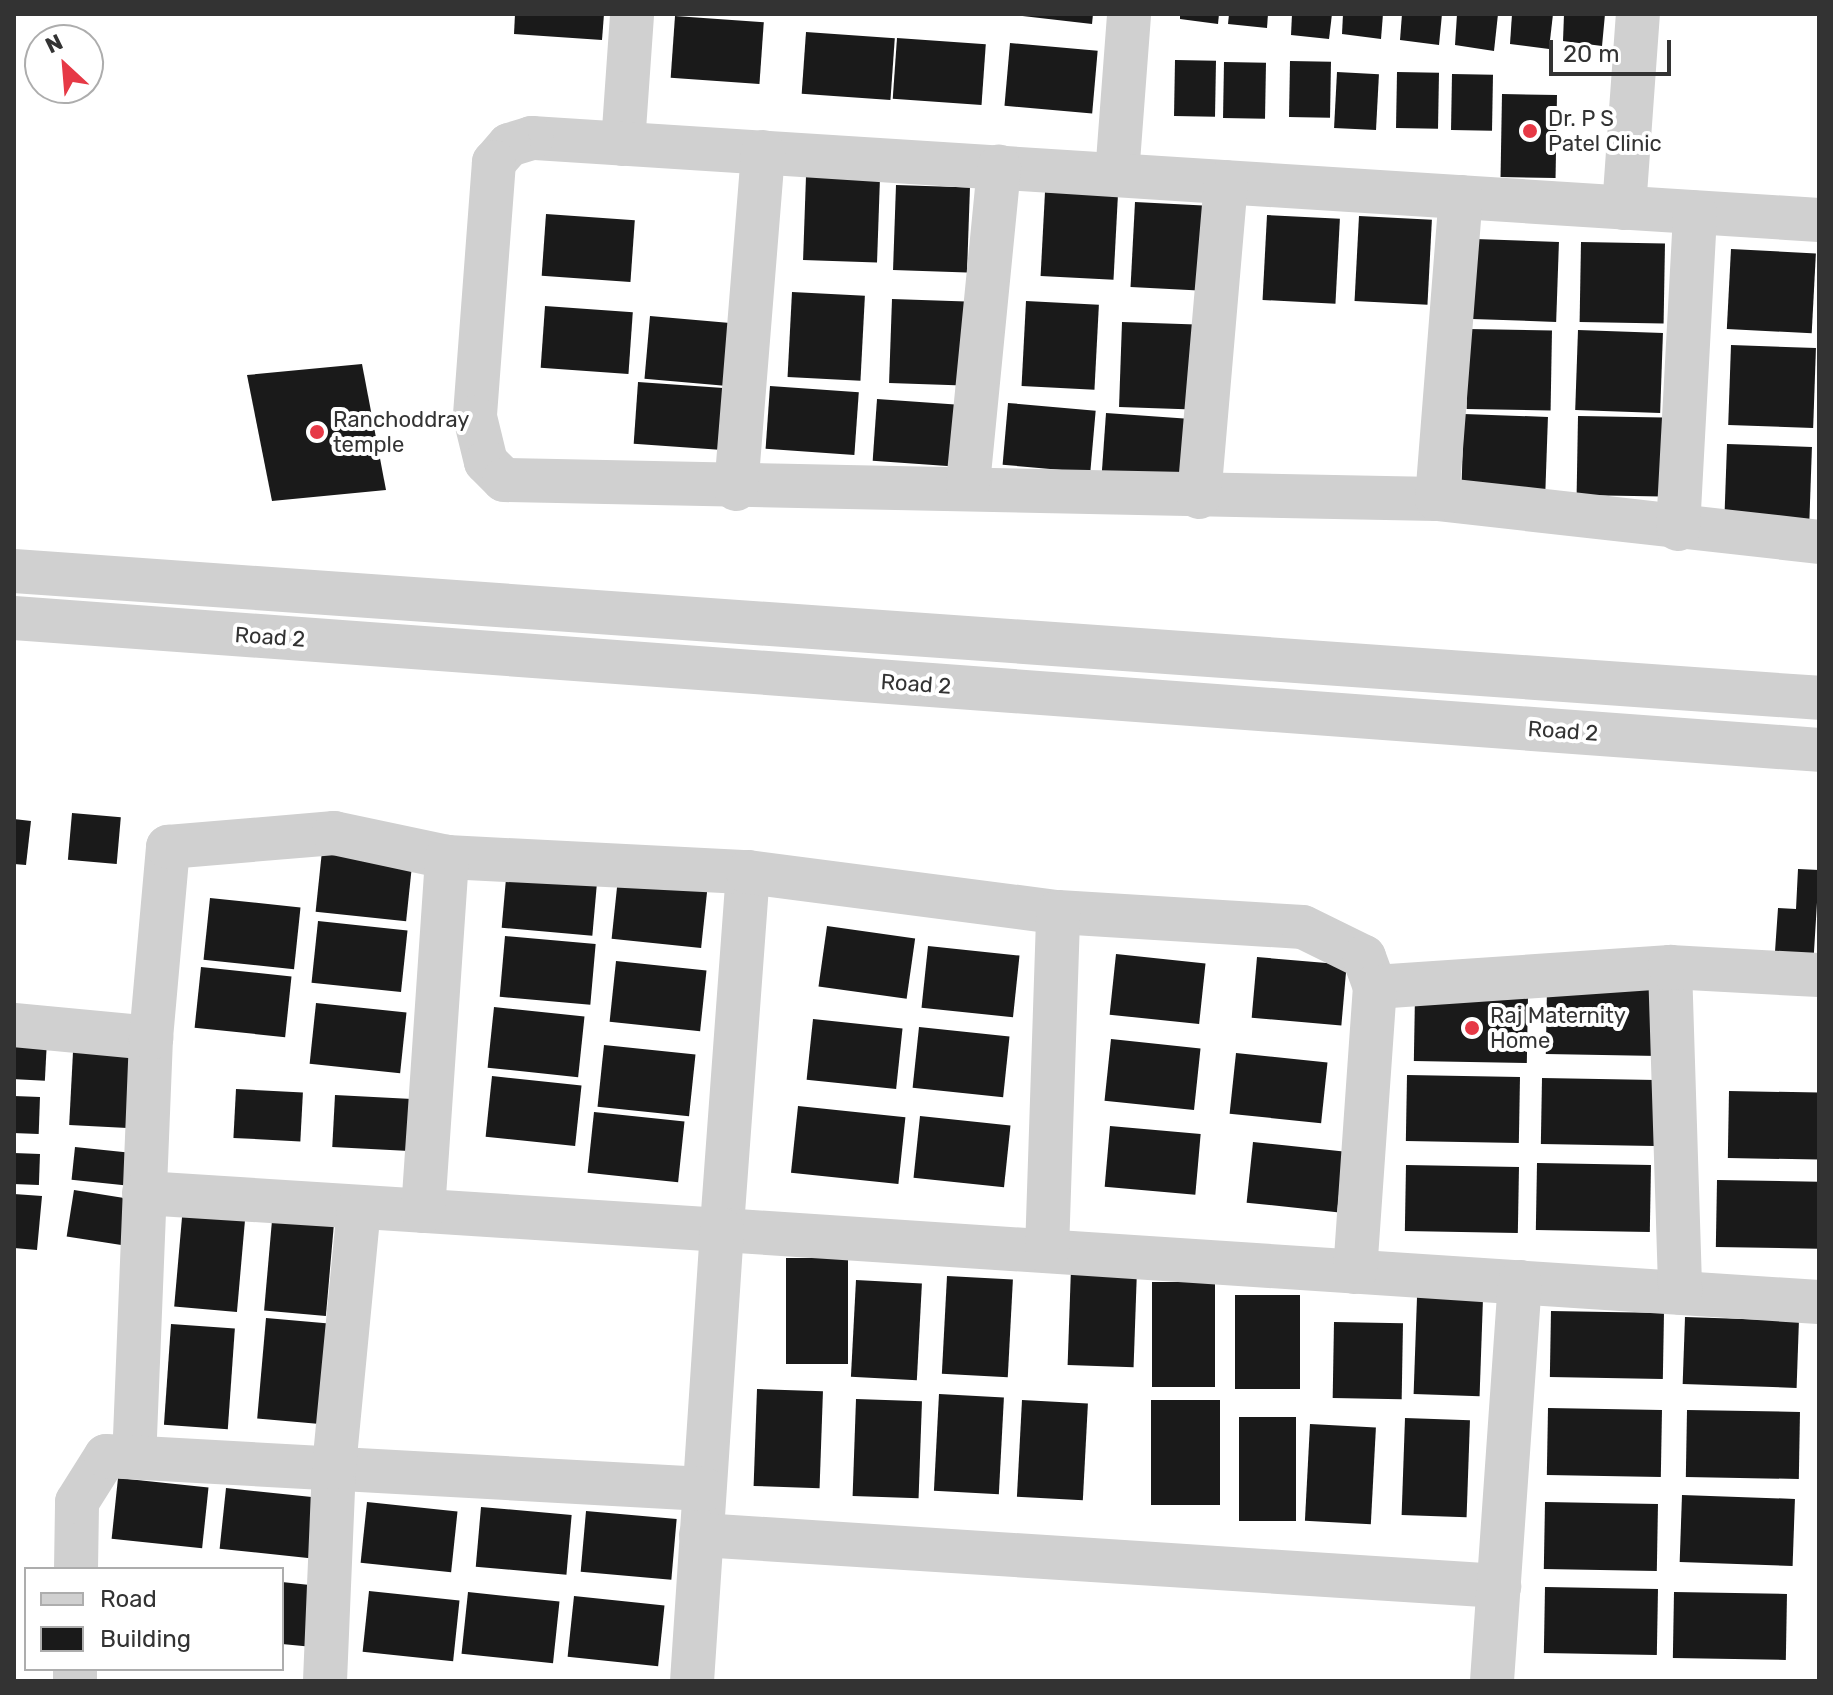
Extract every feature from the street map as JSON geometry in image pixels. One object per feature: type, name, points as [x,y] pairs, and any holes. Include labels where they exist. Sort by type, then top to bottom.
[{"type":"street","points":[[623,144],[632,14]]},
{"type":"street","points":[[1117,175],[1129,14]]},
{"type":"street","points":[[1624,208],[1638,14]]},
{"type":"street","points":[[1819,220],[532,138],[509,145],[494,162],[477,439],[486,462],[504,480],[736,489],[968,484],[1199,497],[1437,499],[1678,529],[1819,542]]},
{"type":"street","points":[[736,489],[763,152]]},
{"type":"street","points":[[968,484],[999,167]]},
{"type":"street","points":[[1199,497],[1226,182]]},
{"type":"street","points":[[1437,499],[1461,197]]},
{"type":"street","points":[[1678,529],[1695,212]]},
{"type":"street","points":[[14,571],[1819,698]]},
{"type":"street","name":"Road 2","points":[[14,618],[1819,750]]},
{"type":"street","points":[[134,1456],[151,1038],[168,847],[334,833],[447,857],[748,872],[1058,912],[1303,927],[1364,957],[1375,987],[1355,1272]]},
{"type":"street","points":[[423,1211],[447,857]]},
{"type":"street","points":[[692,1681],[748,872]]},
{"type":"street","points":[[1047,1251],[1058,912]]},
{"type":"street","points":[[1375,987],[1670,967],[1819,975]]},
{"type":"street","points":[[1670,967],[1680,1293]]},
{"type":"street","points":[[14,1025],[151,1038]]},
{"type":"street","points":[[144,1193],[1819,1302]]},
{"type":"street","points":[[325,1681],[334,1467],[359,1207]]},
{"type":"street","points":[[1492,1681],[1520,1282]]},
{"type":"street","points":[[76,1567],[77,1502],[88,1477],[106,1456],[704,1489]]},
{"type":"street","points":[[701,1535],[1499,1586]]},
{"type":"building","points":[[515,14],[604,14],[602,40],[514,34]]},
{"type":"building","points":[[1004,14],[1093,14],[1092,24]]},
{"type":"building","points":[[1180,14],[1219,14],[1218,24],[1180,19]]},
{"type":"building","points":[[1229,14],[1268,14],[1267,28],[1228,24]]},
{"type":"building","points":[[1292,14],[1332,14],[1329,39],[1291,35]]},
{"type":"building","points":[[1343,14],[1383,14],[1381,39],[1342,34]]},
{"type":"building","points":[[1402,14],[1442,14],[1439,45],[1400,40]]},
{"type":"building","points":[[1457,14],[1498,14],[1494,51],[1455,45]]},
{"type":"building","points":[[1512,14],[1553,14],[1549,49],[1510,44]]},
{"type":"building","points":[[1564,14],[1605,14],[1602,46],[1563,41]]},
{"type":"building","points":[[675,16],[764,22],[759,84],[671,78]]},
{"type":"building","points":[[806,32],[895,38],[890,100],[802,94]]},
{"type":"building","points":[[897,38],[986,44],[982,105],[893,99]]},
{"type":"building","points":[[1010,43],[1098,51],[1092,113],[1005,106]]},
{"type":"building","points":[[1175,60],[1216,61],[1215,117],[1174,116]]},
{"type":"building","points":[[1290,61],[1331,62],[1330,118],[1289,117]]},
{"type":"building","points":[[1224,62],[1266,63],[1265,119],[1223,118]]},
{"type":"building","points":[[1337,72],[1379,74],[1376,130],[1334,128]]},
{"type":"building","points":[[1397,72],[1439,73],[1438,129],[1396,128]]},
{"type":"building","points":[[1452,74],[1493,75],[1492,131],[1451,130]]},
{"type":"building","points":[[1502,94],[1557,95],[1556,178],[1501,177]]},
{"type":"building","points":[[806,176],[880,179],[877,263],[803,260]]},
{"type":"building","points":[[896,185],[970,188],[967,273],[893,270]]},
{"type":"building","points":[[1045,192],[1118,196],[1114,280],[1041,276]]},
{"type":"building","points":[[1135,202],[1208,206],[1203,291],[1131,287]]},
{"type":"building","points":[[546,214],[635,220],[630,282],[542,276]]},
{"type":"building","points":[[1267,215],[1340,219],[1335,304],[1263,300]]},
{"type":"building","points":[[1359,216],[1432,220],[1427,305],[1355,301]]},
{"type":"building","points":[[1475,239],[1559,242],[1556,322],[1472,319]]},
{"type":"building","points":[[1581,242],[1665,243],[1664,323],[1580,322]]},
{"type":"building","points":[[1731,249],[1816,253],[1812,333],[1727,329]]},
{"type":"building","points":[[792,292],[865,296],[860,381],[788,377]]},
{"type":"building","points":[[892,299],[966,302],[963,386],[889,383]]},
{"type":"building","points":[[1026,301],[1099,305],[1094,390],[1022,386]]},
{"type":"building","points":[[545,306],[633,312],[628,374],[541,368]]},
{"type":"building","points":[[650,316],[739,324],[733,387],[645,379]]},
{"type":"building","points":[[1122,322],[1196,325],[1193,410],[1119,407]]},
{"type":"building","points":[[1468,329],[1552,330],[1551,410],[1467,409]]},
{"type":"building","points":[[1578,330],[1663,333],[1660,413],[1575,410]]},
{"type":"building","points":[[1731,345],[1816,348],[1813,428],[1728,425]]},
{"type":"building","name":"Ranchoddray temple","points":[[362,364],[386,490],[272,501],[247,375]]},
{"type":"building","points":[[638,382],[727,388],[722,450],[634,444]]},
{"type":"building","points":[[770,386],[859,392],[854,455],[766,449]]},
{"type":"building","points":[[877,399],[966,405],[961,467],[873,461]]},
{"type":"building","points":[[1008,403],[1096,411],[1090,472],[1003,465]]},
{"type":"building","points":[[1106,413],[1195,419],[1190,481],[1102,475]]},
{"type":"building","points":[[1464,414],[1548,417],[1545,497],[1461,494]]},
{"type":"building","points":[[1578,416],[1663,417],[1662,496],[1577,495]]},
{"type":"building","points":[[1727,444],[1812,447],[1809,526],[1724,523]]},
{"type":"building","points":[[72,813],[121,817],[117,864],[68,860]]},
{"type":"building","points":[[14,819],[31,821],[26,865],[14,864]]},
{"type":"building","points":[[322,851],[413,861],[406,921],[316,912]]},
{"type":"building","points":[[507,867],[598,875],[592,936],[502,928]]},
{"type":"building","points":[[1798,869],[1819,870],[1813,968],[1774,966],[1778,908],[1796,909]]},
{"type":"building","points":[[618,878],[708,887],[701,948],[612,939]]},
{"type":"building","points":[[210,898],[301,908],[294,969],[204,960]]},
{"type":"building","points":[[318,921],[408,930],[401,992],[312,983]]},
{"type":"building","points":[[827,926],[915,938],[907,999],[819,986]]},
{"type":"building","points":[[505,936],[596,944],[590,1005],[500,997]]},
{"type":"building","points":[[928,946],[1019,956],[1013,1017],[922,1008]]},
{"type":"building","points":[[1116,954],[1206,963],[1199,1024],[1110,1015]]},
{"type":"building","points":[[1257,957],[1347,965],[1341,1026],[1252,1018]]},
{"type":"building","points":[[616,961],[707,971],[700,1031],[610,1022]]},
{"type":"building","points":[[201,967],[292,977],[285,1037],[195,1028]]},
{"type":"building","points":[[1547,987],[1660,989],[1659,1056],[1546,1054]]},
{"type":"building","points":[[1415,995],[1528,997],[1527,1063],[1414,1061]]},
{"type":"building","points":[[316,1003],[407,1013],[400,1073],[310,1064]]},
{"type":"building","points":[[494,1007],[585,1017],[578,1077],[488,1068]]},
{"type":"building","points":[[813,1019],[903,1028],[896,1089],[807,1080]]},
{"type":"building","points":[[919,1027],[1010,1037],[1003,1097],[913,1088]]},
{"type":"building","points":[[14,1039],[47,1041],[45,1081],[14,1079]]},
{"type":"building","points":[[1111,1039],[1201,1048],[1194,1110],[1105,1101]]},
{"type":"building","points":[[604,1045],[695,1055],[689,1116],[598,1107]]},
{"type":"building","points":[[73,1052],[141,1056],[137,1128],[69,1125]]},
{"type":"building","points":[[1236,1053],[1327,1063],[1321,1123],[1230,1114]]},
{"type":"building","points":[[1407,1075],[1520,1077],[1519,1143],[1406,1141]]},
{"type":"building","points":[[492,1076],[582,1085],[575,1146],[486,1137]]},
{"type":"building","points":[[1542,1078],[1656,1080],[1655,1146],[1541,1144]]},
{"type":"building","points":[[236,1089],[303,1093],[300,1141],[233,1138]]},
{"type":"building","points":[[1729,1091],[1819,1093],[1818,1160],[1728,1158]]},
{"type":"building","points":[[335,1095],[417,1099],[414,1151],[332,1147]]},
{"type":"building","points":[[14,1096],[40,1097],[39,1134],[14,1133]]},
{"type":"building","points":[[798,1106],[905,1117],[898,1184],[791,1173]]},
{"type":"building","points":[[594,1112],[685,1122],[678,1182],[588,1173]]},
{"type":"building","points":[[920,1116],[1011,1126],[1004,1187],[914,1178]]},
{"type":"building","points":[[1110,1126],[1201,1134],[1195,1195],[1105,1187]]},
{"type":"building","points":[[1253,1142],[1344,1152],[1337,1212],[1247,1203]]},
{"type":"building","points":[[75,1147],[128,1153],[124,1185],[72,1180]]},
{"type":"building","points":[[14,1153],[40,1154],[39,1185],[14,1184]]},
{"type":"building","points":[[1537,1163],[1651,1165],[1650,1232],[1536,1230]]},
{"type":"building","points":[[1406,1165],[1519,1167],[1518,1233],[1405,1231]]},
{"type":"building","points":[[1717,1180],[1819,1182],[1818,1249],[1716,1247]]},
{"type":"building","points":[[74,1190],[130,1199],[123,1245],[67,1236]]},
{"type":"building","points":[[14,1194],[42,1196],[37,1250],[14,1248]]},
{"type":"building","points":[[183,1206],[246,1211],[237,1312],[174,1307]]},
{"type":"building","points":[[273,1209],[335,1214],[326,1316],[264,1311]]},
{"type":"building","points":[[786,1258],[848,1258],[848,1364],[786,1364]]},
{"type":"building","points":[[1071,1268],[1137,1270],[1134,1367],[1068,1365]]},
{"type":"building","points":[[947,1276],[1013,1279],[1008,1377],[942,1374]]},
{"type":"building","points":[[856,1280],[922,1283],[917,1380],[851,1377]]},
{"type":"building","points":[[1152,1282],[1215,1282],[1215,1387],[1152,1387]]},
{"type":"building","points":[[1235,1295],[1300,1295],[1300,1389],[1235,1389]]},
{"type":"building","points":[[1417,1297],[1483,1299],[1480,1396],[1414,1394]]},
{"type":"building","points":[[1551,1311],[1664,1313],[1663,1379],[1550,1377]]},
{"type":"building","points":[[1685,1317],[1799,1321],[1797,1388],[1683,1384]]},
{"type":"building","points":[[266,1318],[329,1323],[320,1424],[257,1419]]},
{"type":"building","points":[[1334,1322],[1403,1323],[1402,1399],[1333,1398]]},
{"type":"building","points":[[171,1324],[235,1328],[228,1429],[164,1425]]},
{"type":"building","points":[[757,1389],[823,1391],[820,1488],[754,1486]]},
{"type":"building","points":[[939,1394],[1004,1397],[999,1494],[934,1491]]},
{"type":"building","points":[[856,1399],[922,1401],[919,1498],[853,1496]]},
{"type":"building","points":[[1022,1400],[1088,1403],[1083,1500],[1017,1497]]},
{"type":"building","points":[[1151,1400],[1220,1400],[1220,1505],[1151,1505]]},
{"type":"building","points":[[1548,1408],[1662,1410],[1661,1477],[1547,1475]]},
{"type":"building","points":[[1687,1410],[1800,1412],[1799,1479],[1686,1477]]},
{"type":"building","points":[[1239,1417],[1296,1417],[1296,1521],[1239,1521]]},
{"type":"building","points":[[1405,1418],[1470,1420],[1467,1517],[1402,1515]]},
{"type":"building","points":[[1310,1424],[1376,1427],[1371,1524],[1305,1521]]},
{"type":"building","points":[[118,1478],[209,1488],[202,1548],[112,1539]]},
{"type":"building","points":[[226,1488],[317,1498],[310,1558],[220,1549]]},
{"type":"building","points":[[1682,1495],[1795,1499],[1793,1566],[1680,1562]]},
{"type":"building","points":[[367,1502],[458,1512],[451,1572],[361,1563]]},
{"type":"building","points":[[1545,1502],[1658,1504],[1657,1571],[1544,1569]]},
{"type":"building","points":[[481,1507],[572,1515],[566,1575],[476,1567]]},
{"type":"building","points":[[586,1511],[677,1519],[671,1580],[581,1572]]},
{"type":"building","points":[[284,1582],[319,1586],[313,1647],[284,1644]]},
{"type":"building","points":[[1545,1587],[1658,1589],[1657,1655],[1544,1653]]},
{"type":"building","points":[[369,1591],[460,1601],[453,1661],[363,1652]]},
{"type":"building","points":[[468,1592],[559,1602],[553,1663],[462,1654]]},
{"type":"building","points":[[1674,1592],[1787,1594],[1786,1660],[1673,1658]]},
{"type":"building","points":[[574,1596],[665,1606],[658,1666],[568,1657]]},
{"type":"place","name":"Dr. P S Patel Clinic","points":[[1530,131]]},
{"type":"place","name":"Ranchoddray temple","points":[[317,432]]},
{"type":"place","name":"Raj Maternity Home","points":[[1472,1028]]}]
